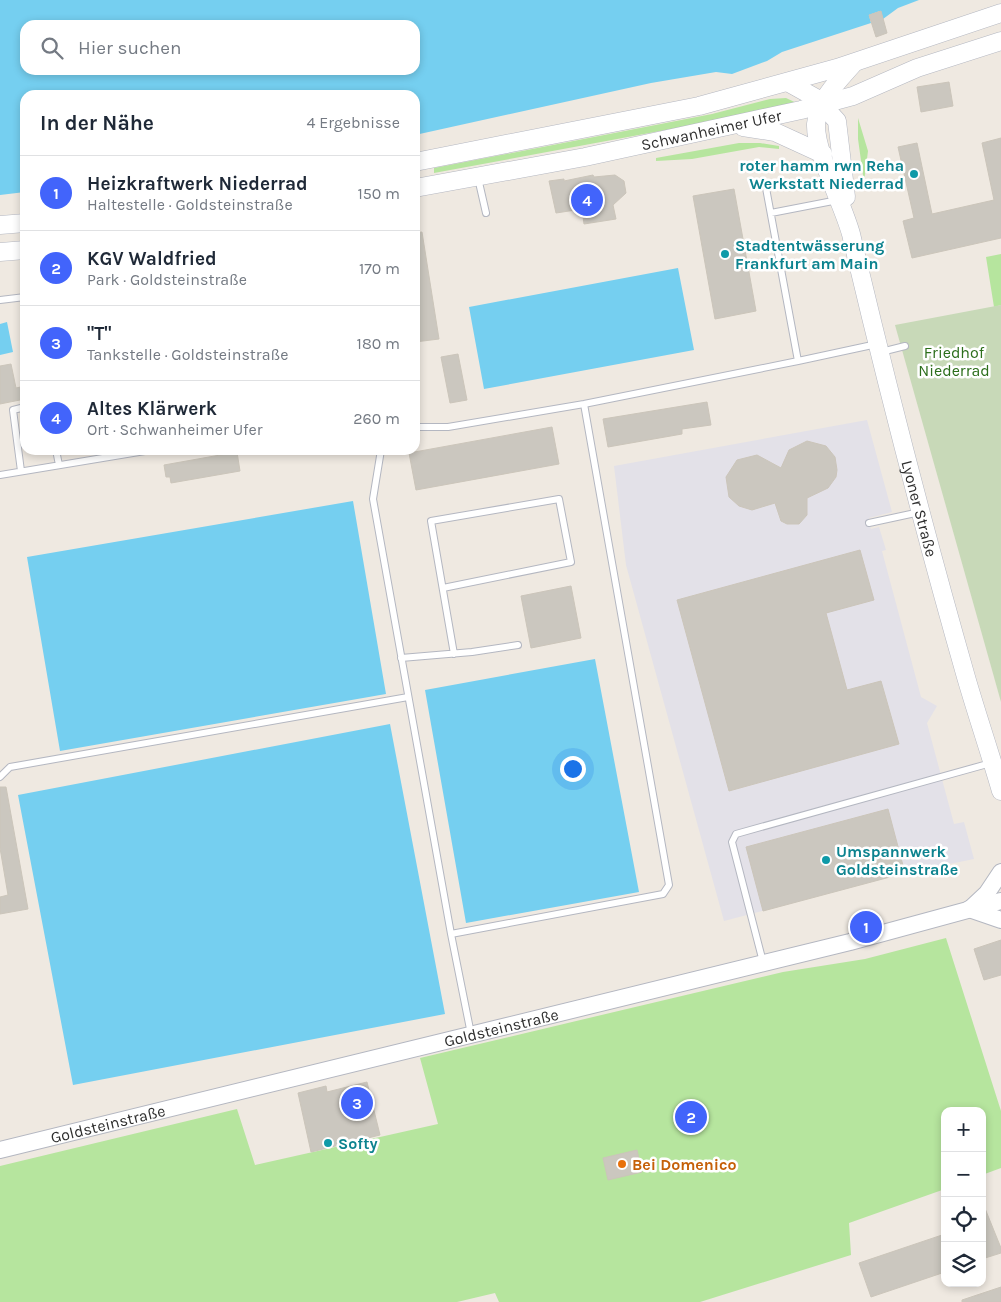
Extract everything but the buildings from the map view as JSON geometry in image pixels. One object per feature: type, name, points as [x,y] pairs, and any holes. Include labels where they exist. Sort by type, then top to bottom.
[{"type":"main road","name":"Schwanheimer Ufer","points":[[420,161],[699,106],[854,63],[1001,13]]},
{"type":"main road","name":"Schwanheimer Ufer","points":[[420,187],[733,125],[822,104],[853,96],[917,68],[1001,41]]},
{"type":"main road","points":[[822,104],[832,88],[854,63]]},
{"type":"main road","points":[[789,82],[807,91],[837,121],[853,96]]},
{"type":"main road","name":"Lyoner Straße","points":[[822,104],[816,125],[817,136],[848,225],[921,512],[966,678],[1001,790]]},
{"type":"main road","name":"Lyoner Straße","points":[[837,121],[848,225]]},
{"type":"main road","points":[[733,125],[775,132],[823,154]]},
{"type":"main road","points":[[0,226],[20,224]]},
{"type":"main road","points":[[0,252],[20,250]]},
{"type":"street","points":[[1001,872],[987,893],[970,909],[1001,920]]},
{"type":"street","name":"Goldsteinstraße","points":[[0,1150],[763,963],[1001,901]]},
{"type":"lane","points":[[477,177],[486,213]]},
{"type":"lane","points":[[766,188],[798,361]]},
{"type":"lane","points":[[771,213],[840,200]]},
{"type":"lane","points":[[0,300],[20,298]]},
{"type":"lane","points":[[420,427],[448,426],[584,404],[798,361],[878,348],[904,346]]},
{"type":"lane","points":[[451,934],[663,894],[669,885],[584,404]]},
{"type":"lane","points":[[20,408],[13,410],[21,471]]},
{"type":"lane","points":[[57,455],[59,465]]},
{"type":"lane","points":[[0,475],[120,455]]},
{"type":"lane","points":[[380,455],[373,499],[451,934],[472,1035]]},
{"type":"lane","points":[[443,588],[571,562],[559,498],[431,520],[454,654]]},
{"type":"lane","points":[[870,523],[921,512]]},
{"type":"lane","points":[[401,658],[454,654],[518,645]]},
{"type":"lane","points":[[0,777],[10,767],[408,697]]},
{"type":"lane","points":[[763,963],[732,842],[736,834],[993,762]]},
{"type":"shaded area","points":[[867,420],[892,512],[869,518],[869,523],[871,529],[879,527],[886,550],[882,551],[921,697],[937,706],[927,723],[954,824],[964,822],[974,859],[905,873],[724,921],[626,565],[614,466]]},
{"type":"green space","points":[[786,98],[801,105],[434,173],[434,168],[712,114],[770,99]]},
{"type":"green space","points":[[858,118],[868,151],[864,182],[858,139]]},
{"type":"green space","points":[[739,143],[760,143],[779,146],[779,149],[759,147],[692,159],[656,161],[656,158]]},
{"type":"green space","points":[[1001,254],[1001,305],[994,307],[986,257]]},
{"type":"green space","name":"Friedhof Niederrad","points":[[1001,305],[1001,702],[895,325]]},
{"type":"green space","points":[[946,938],[1001,1111],[1001,1168],[986,1174],[986,1107],[941,1107],[941,1190],[849,1223],[851,1255],[700,1302],[499,1302],[495,1293],[457,1302],[0,1302],[0,1166],[237,1109],[255,1165],[438,1124],[420,1058],[783,972],[865,959]]},
{"type":"water","points":[[0,0],[919,0],[898,8],[883,19],[880,11],[869,15],[871,23],[782,52],[767,61],[732,74],[716,72],[651,83],[420,134],[420,90],[20,90],[20,193],[0,195]]},
{"type":"water","points":[[678,268],[694,350],[484,389],[469,307]]},
{"type":"water","points":[[7,322],[13,352],[0,355],[0,324]]},
{"type":"water","points":[[353,501],[386,694],[60,751],[27,557]]},
{"type":"water","points":[[595,659],[639,892],[466,923],[425,690]]},
{"type":"water","points":[[390,724],[445,1014],[73,1085],[18,795]]},
{"type":"place","name":"roter hamm rwn Reha Werkstatt Niederrad","points":[[914,174]]},
{"type":"place","name":"Altes Klärwerk","points":[[587,200]]},
{"type":"place","name":"Stadtentwässerung Frankfurt am Main","points":[[725,254]]},
{"type":"place","name":"Umspannwerk Goldsteinstraße","points":[[826,860]]},
{"type":"place","name":"Heizkraftwerk Niederrad","points":[[866,927]]},
{"type":"place","name":"\"T\"","points":[[357,1103]]},
{"type":"place","name":"KGV Waldfried","points":[[691,1117]]},
{"type":"place","name":"Softy","points":[[328,1143]]},
{"type":"place","name":"Bei Domenico","points":[[622,1164]]}]
